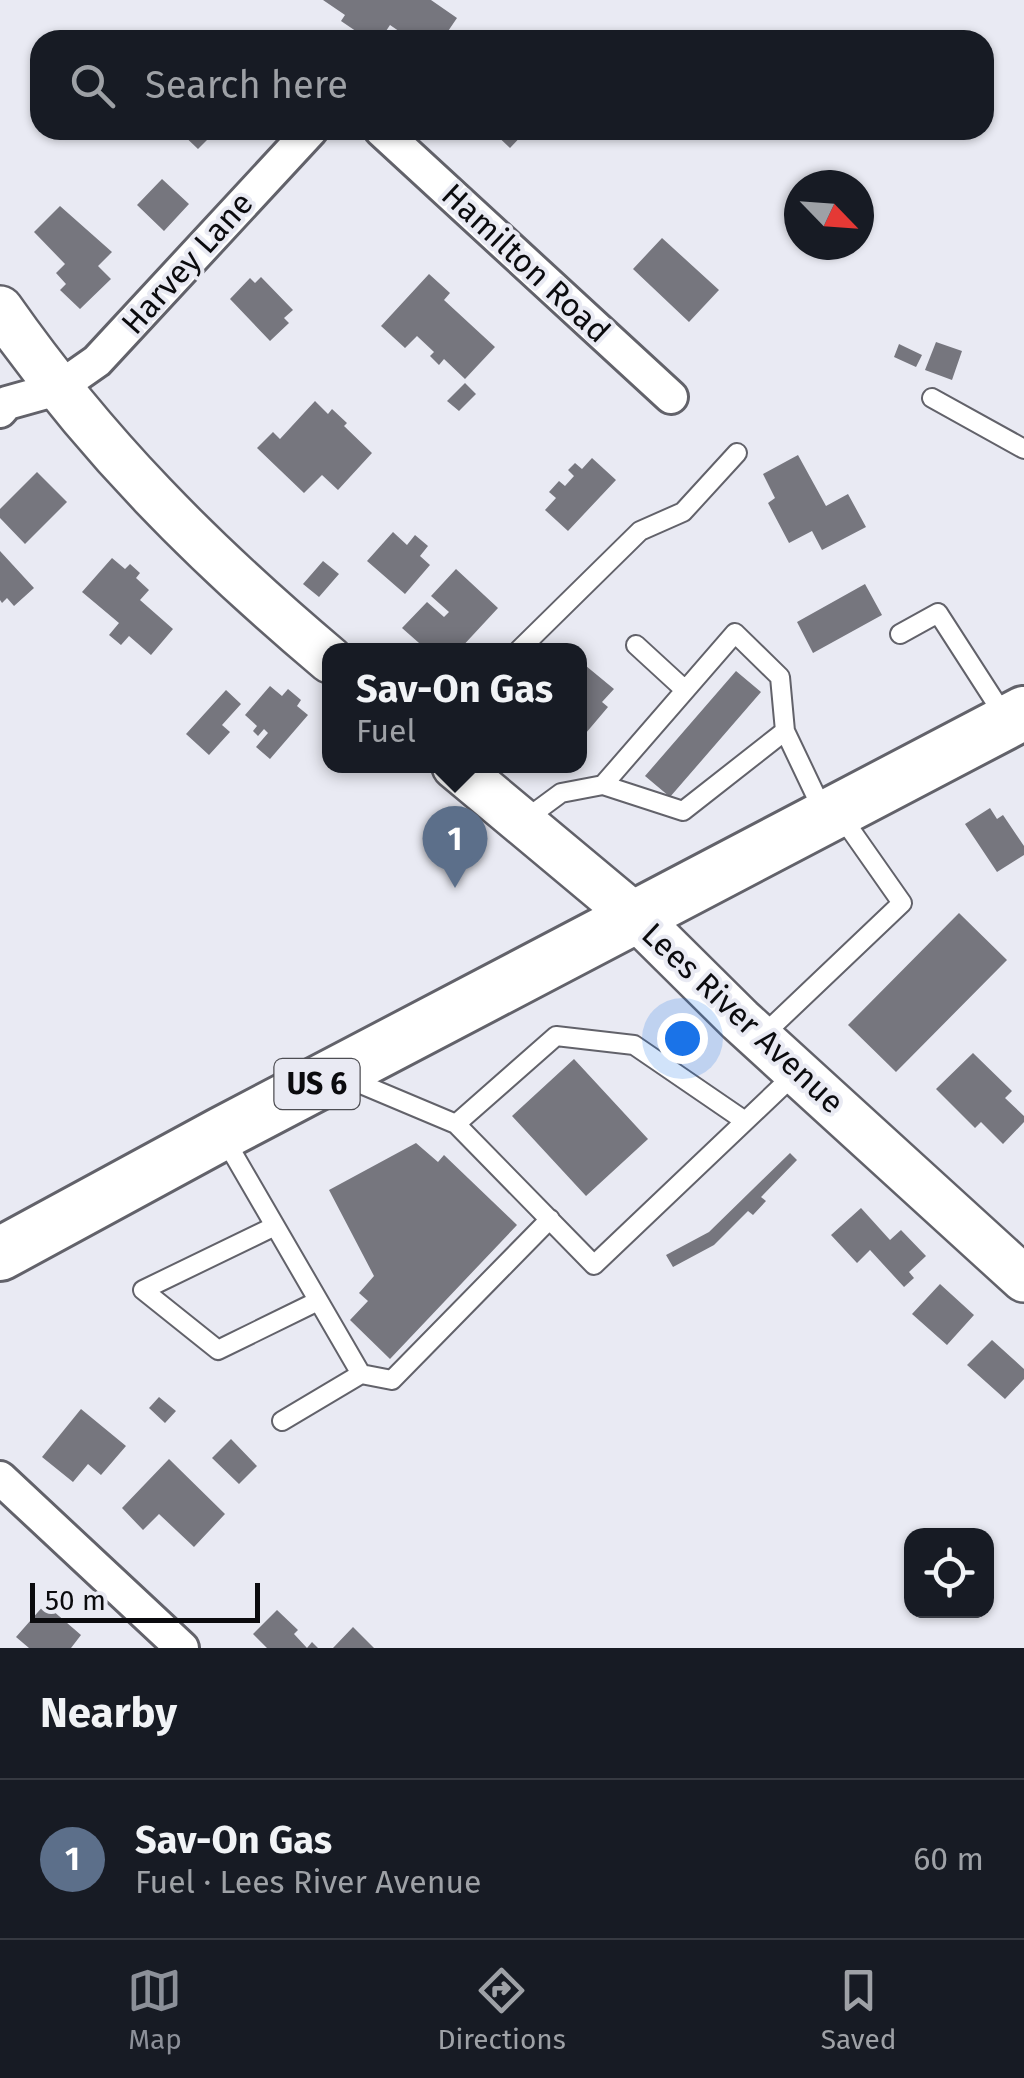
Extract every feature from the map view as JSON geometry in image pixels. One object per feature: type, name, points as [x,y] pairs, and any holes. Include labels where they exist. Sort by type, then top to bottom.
[{"type":"main road","points":[[0,309],[57,390],[167,514],[322,653]]},
{"type":"main road","name":"US 6","points":[[0,1254],[221,1134],[1016,718]]},
{"type":"main road","name":"Lees River Avenue","points":[[462,773],[637,918],[760,1038],[1024,1280]]},
{"type":"street","name":"Harvey Lane","points":[[57,390],[97,361],[301,140]]},
{"type":"street","name":"Hamilton Road","points":[[392,140],[671,397]]},
{"type":"street","points":[[0,411],[7,403],[57,390]]},
{"type":"street","points":[[0,1478],[170,1644]]},
{"type":"lane","points":[[932,398],[1024,449]]},
{"type":"lane","points":[[526,643],[640,531],[683,512],[737,454]]},
{"type":"lane","points":[[900,634],[938,613],[1016,718]]},
{"type":"lane","points":[[603,785],[734,633],[780,677],[785,731],[832,815],[902,902],[760,1038]]},
{"type":"lane","points":[[636,645],[684,690]]},
{"type":"lane","points":[[522,822],[561,793],[603,785],[684,811],[785,731]]},
{"type":"lane","points":[[456,1124],[556,1036],[634,1045],[745,1121]]},
{"type":"lane","points":[[337,1074],[456,1124],[594,1265],[797,1071]]},
{"type":"lane","points":[[221,1134],[360,1374]]},
{"type":"lane","points":[[282,1420],[360,1374],[392,1380],[550,1220]]},
{"type":"lane","points":[[275,1226],[143,1290],[218,1350],[318,1301]]},
{"type":"building","points":[[323,0],[431,0],[457,18],[449,30],[397,30],[390,25],[387,30],[354,30],[341,21],[345,15]]},
{"type":"building","points":[[189,140],[207,140],[198,149]]},
{"type":"building","points":[[502,140],[518,140],[510,148]]},
{"type":"building","points":[[162,179],[189,204],[164,231],[137,205]]},
{"type":"building","points":[[60,206],[112,252],[98,266],[111,279],[80,309],[60,290],[66,284],[56,273],[65,264],[34,232]]},
{"type":"building","points":[[662,238],[719,290],[689,322],[633,269]]},
{"type":"building","points":[[429,274],[450,293],[444,300],[495,347],[465,379],[444,359],[439,365],[430,356],[434,352],[417,336],[405,348],[381,326]]},
{"type":"building","points":[[261,277],[293,310],[284,318],[289,323],[270,341],[230,299],[250,278],[255,283]]},
{"type":"building","points":[[936,342],[962,351],[952,380],[925,370]]},
{"type":"building","points":[[899,344],[922,355],[916,367],[894,357]]},
{"type":"building","points":[[465,383],[476,394],[459,411],[447,401]]},
{"type":"building","points":[[315,401],[328,414],[332,409],[372,453],[338,490],[322,475],[304,493],[257,448],[273,432],[280,439]]},
{"type":"building","points":[[798,455],[826,506],[848,494],[866,527],[822,550],[812,531],[789,543],[768,503],[775,498],[763,474]]},
{"type":"building","points":[[592,458],[616,480],[568,531],[545,510],[556,498],[549,492],[559,481],[565,486],[574,476],[568,470],[575,463],[582,469]]},
{"type":"building","points":[[37,472],[67,502],[25,544],[0,518],[0,509]]},
{"type":"building","points":[[393,532],[407,545],[415,535],[428,546],[420,556],[430,565],[405,594],[367,561]]},
{"type":"building","points":[[0,551],[34,588],[14,606],[7,598],[2,603],[0,600]]},
{"type":"building","points":[[112,558],[125,569],[130,564],[140,573],[136,578],[149,590],[140,600],[173,629],[151,655],[129,636],[121,645],[109,635],[119,623],[82,592]]},
{"type":"building","points":[[323,561],[339,574],[319,597],[303,584]]},
{"type":"building","points":[[456,569],[498,608],[466,643],[419,643],[402,628],[427,602],[444,617],[449,612],[431,596]]},
{"type":"building","points":[[865,584],[882,615],[813,653],[797,622]]},
{"type":"building","points":[[587,667],[614,689],[602,702],[608,707],[587,732]]},
{"type":"building","points":[[736,671],[761,692],[670,797],[645,776]]},
{"type":"building","points":[[270,686],[282,696],[288,689],[301,700],[297,706],[308,715],[270,759],[256,747],[268,733],[264,729],[258,736],[253,731],[257,726],[245,715]]},
{"type":"building","points":[[226,690],[241,704],[222,725],[230,732],[209,755],[186,734]]},
{"type":"building","points":[[990,808],[997,819],[1003,815],[1024,846],[1024,855],[997,872],[965,824]]},
{"type":"building","points":[[959,913],[1007,960],[896,1072],[848,1025]]},
{"type":"building","points":[[973,1053],[1012,1091],[1005,1098],[1024,1116],[1024,1122],[1003,1144],[981,1122],[975,1128],[936,1089]]},
{"type":"building","points":[[574,1059],[648,1139],[586,1196],[512,1116]]},
{"type":"building","points":[[416,1143],[438,1162],[444,1155],[517,1225],[390,1359],[350,1320],[368,1301],[359,1293],[374,1276],[329,1190]]},
{"type":"building","points":[[790,1153],[797,1160],[761,1197],[766,1201],[753,1215],[748,1211],[714,1245],[673,1267],[666,1255],[709,1232]]},
{"type":"building","points":[[861,1208],[890,1240],[901,1230],[926,1256],[909,1272],[914,1278],[904,1287],[870,1250],[857,1263],[831,1235]]},
{"type":"building","points":[[940,1284],[974,1315],[947,1345],[912,1314]]},
{"type":"building","points":[[992,1340],[1024,1369],[1024,1379],[1005,1399],[967,1365]]},
{"type":"building","points":[[159,1397],[176,1411],[165,1423],[149,1408]]},
{"type":"building","points":[[81,1409],[126,1446],[101,1475],[88,1464],[73,1482],[42,1457]]},
{"type":"building","points":[[231,1439],[257,1466],[239,1484],[212,1458]]},
{"type":"building","points":[[169,1459],[225,1514],[194,1547],[159,1514],[143,1530],[122,1508]]},
{"type":"building","points":[[45,1604],[81,1635],[71,1648],[29,1648],[16,1637]]},
{"type":"building","points":[[277,1610],[298,1630],[294,1634],[307,1648],[267,1648],[253,1634]]},
{"type":"building","points":[[353,1627],[374,1648],[333,1648]]},
{"type":"place","name":"Sav-On Gas","points":[[455,888]]}]
